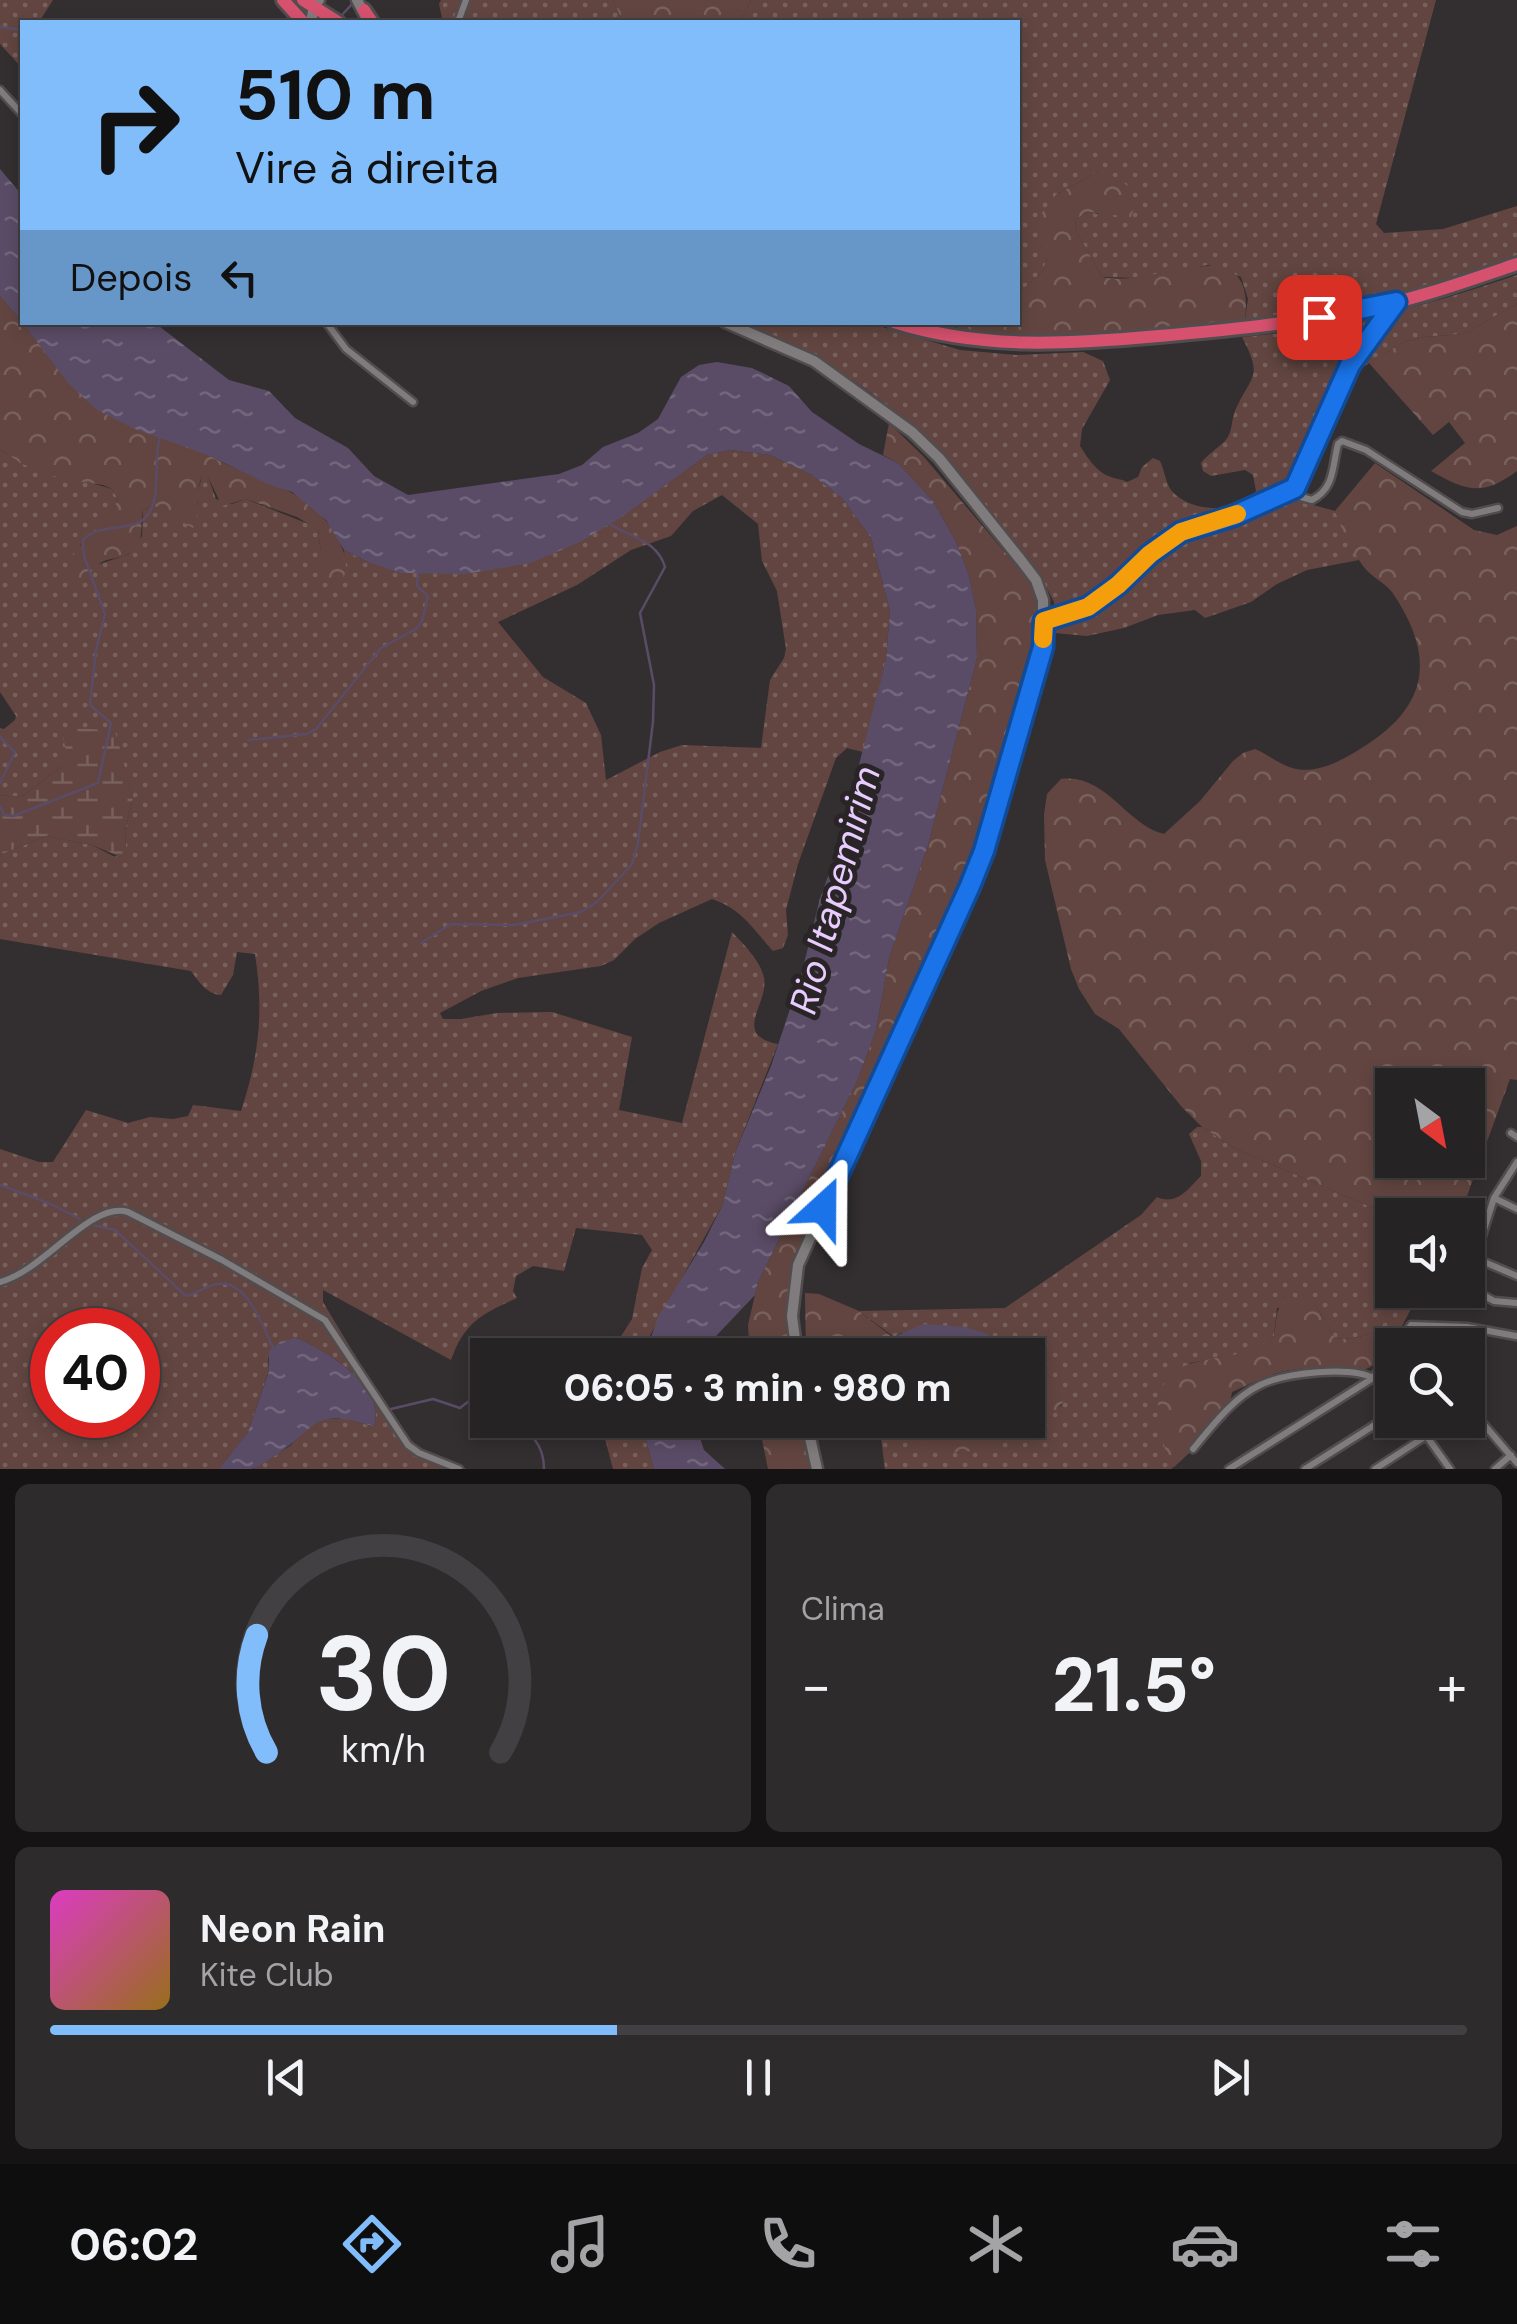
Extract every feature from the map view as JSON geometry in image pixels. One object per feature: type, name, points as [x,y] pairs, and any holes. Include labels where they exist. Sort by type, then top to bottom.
[{"type":"highway","points":[[283,0],[301,20]]},
{"type":"highway","points":[[314,2],[336,20]]},
{"type":"highway","points":[[907,325],[966,339],[1035,345],[1280,323],[1396,302],[1517,264]]},
{"type":"street","points":[[0,90],[20,112]]},
{"type":"street","points":[[1044,621],[1088,607],[1181,532],[1233,516],[1295,488],[1350,365],[1396,302]]},
{"type":"street","points":[[328,325],[346,349],[413,402]]},
{"type":"street","points":[[732,325],[814,361],[912,432],[939,458],[1036,580],[1043,600],[1043,647],[977,868],[798,1265],[792,1316],[794,1338]]},
{"type":"street","points":[[1295,488],[1301,497],[1312,500],[1322,494],[1330,485],[1338,444],[1342,442],[1366,450],[1462,512],[1472,514],[1498,508]]},
{"type":"street","points":[[1517,1162],[1494,1198],[1474,1258],[1517,1276]]},
{"type":"street","points":[[1494,1198],[1517,1210]]},
{"type":"street","points":[[0,1282],[38,1264],[100,1213],[122,1210],[140,1216],[325,1320],[408,1445],[460,1469]]},
{"type":"street","points":[[1485,1296],[1517,1303]]},
{"type":"street","points":[[1409,1328],[1472,1328]]},
{"type":"street","points":[[1485,1330],[1517,1336]]},
{"type":"street","points":[[1193,1449],[1214,1422],[1260,1385],[1314,1373],[1348,1372],[1373,1378]]},
{"type":"street","points":[[1230,1469],[1375,1375]]},
{"type":"street","points":[[1306,1469],[1375,1425]]},
{"type":"street","points":[[1485,1425],[1517,1463]]},
{"type":"street","points":[[810,1438],[817,1469]]},
{"type":"street","points":[[1375,1469],[1423,1438]]},
{"type":"street","points":[[1427,1438],[1448,1468]]},
{"type":"street","points":[[1496,1469],[1511,1455]]},
{"type":"green space","points":[[0,0],[53,0],[40,20],[20,20],[20,66],[0,44]]},
{"type":"green space","points":[[441,0],[613,0],[622,20],[443,20]]},
{"type":"green space","points":[[613,0],[751,0],[741,20],[622,20]]},
{"type":"green space","points":[[751,0],[1436,0],[1376,224],[1384,233],[1443,229],[1517,206],[1517,257],[1383,297],[1245,320],[1248,299],[1241,277],[1208,265],[1137,278],[1102,277],[1075,229],[1076,219],[1088,212],[1098,214],[1099,171],[1056,195],[1040,245],[1047,257],[1043,271],[1020,292],[1020,20],[741,20]]},
{"type":"green space","points":[[1099,171],[1116,177],[1132,192],[1131,217],[1088,212],[1076,219],[1075,229],[1102,277],[1123,279],[1218,267],[1235,274],[1244,291],[1245,320],[1063,335],[954,331],[960,325],[1020,325],[1020,292],[1043,271],[1047,258],[1040,245],[1037,219],[1056,195]]},
{"type":"green space","points":[[1517,275],[1517,304],[1463,334],[1404,342],[1338,382],[1324,433],[1295,500],[1335,511],[1359,560],[1307,570],[1251,602],[1205,618],[1195,610],[1158,615],[1087,636],[1055,633],[1054,602],[1040,575],[939,456],[884,402],[821,362],[735,325],[876,325],[960,350],[1016,355],[1083,352],[1103,361],[1110,380],[1082,429],[1080,446],[1093,464],[1106,475],[1127,482],[1138,477],[1142,467],[1153,458],[1160,461],[1169,487],[1179,498],[1214,508],[1238,504],[1256,491],[1253,475],[1245,470],[1211,476],[1203,471],[1201,463],[1228,438],[1235,411],[1253,376],[1252,361],[1242,337],[1381,315]]},
{"type":"green space","points":[[0,296],[20,320],[20,325],[26,325],[161,424],[222,462],[305,501],[331,527],[343,549],[346,571],[333,588],[324,577],[318,530],[297,517],[246,499],[222,506],[208,477],[202,477],[193,528],[154,506],[143,510],[140,540],[133,551],[102,562],[81,580],[67,581],[72,557],[118,499],[112,489],[103,485],[62,479],[20,463],[0,449]]},
{"type":"green space","points":[[1517,304],[1517,471],[1494,485],[1465,487],[1431,471],[1465,443],[1449,422],[1433,435],[1369,363],[1404,342],[1463,334]]},
{"type":"green space","points":[[889,423],[924,457],[1031,583],[1038,595],[1043,630],[966,889],[796,1273],[794,1338],[749,1338],[758,1282],[857,1081],[876,1030],[889,958],[928,845],[977,658],[976,610],[969,575],[956,542],[933,501],[898,463],[883,455]]},
{"type":"green space","points":[[0,449],[20,463],[112,489],[118,499],[114,506],[80,545],[97,565],[129,554],[142,536],[143,510],[153,506],[165,511],[198,505],[196,496],[202,477],[208,477],[216,499],[232,504],[246,499],[311,525],[318,530],[321,553],[345,570],[344,550],[368,562],[619,518],[707,455],[730,450],[770,455],[812,475],[842,498],[871,538],[890,611],[886,659],[863,752],[847,748],[836,758],[798,864],[786,910],[788,935],[783,948],[773,951],[739,914],[712,899],[659,923],[601,966],[518,978],[481,991],[440,1013],[443,1019],[461,1019],[497,1013],[552,1012],[632,1037],[619,1110],[682,1123],[732,932],[759,965],[764,988],[754,1026],[764,1040],[778,1044],[735,1153],[723,1204],[649,1338],[620,1338],[632,1319],[642,1268],[652,1250],[642,1235],[576,1228],[564,1271],[533,1266],[516,1276],[513,1291],[517,1298],[476,1320],[462,1336],[451,1360],[323,1290],[323,1302],[410,1447],[467,1469],[254,1469],[324,1419],[348,1419],[371,1426],[375,1423],[370,1395],[350,1371],[296,1338],[268,1358],[269,1370],[248,1432],[219,1469],[0,1469],[0,1149],[39,1162],[53,1162],[86,1110],[128,1123],[150,1117],[188,1116],[193,1105],[241,1111],[256,1052],[259,1015],[255,954],[237,952],[233,975],[221,995],[207,990],[191,971],[0,939],[0,855],[46,836],[92,845],[115,857],[126,847],[125,831],[133,798],[114,731],[62,729],[68,756],[62,766],[21,797],[0,795],[0,728],[4,729],[16,716],[0,692]],"holes":[[[722,495],[758,524],[762,561],[777,591],[786,649],[770,680],[761,748],[682,745],[606,780],[601,735],[586,703],[543,677],[498,622],[577,585],[631,550],[671,536],[693,511]]]},
{"type":"green space","points":[[1375,463],[1474,530],[1497,535],[1517,526],[1517,1080],[1510,1079],[1485,1147],[1485,1068],[1375,1068],[1375,1178],[1474,1178],[1466,1198],[1375,1198],[1375,1209],[1236,1149],[1202,1127],[1181,1106],[1119,1029],[1095,1014],[1079,989],[1045,860],[1047,794],[1061,779],[1091,784],[1138,821],[1164,834],[1243,753],[1255,749],[1289,767],[1310,770],[1341,760],[1389,728],[1415,693],[1419,655],[1415,635],[1392,592],[1366,570],[1335,511]]},
{"type":"green space","points":[[61,728],[114,730],[116,734],[133,798],[121,857],[92,845],[46,836],[0,855],[0,795],[21,797],[62,766],[67,755]]},
{"type":"green space","points":[[1202,1127],[1236,1149],[1375,1209],[1375,1308],[1412,1308],[1402,1326],[1335,1338],[1315,1304],[1277,1308],[1274,1336],[1261,1347],[1190,1363],[1172,1469],[885,1469],[881,1438],[1045,1438],[1045,1417],[1062,1405],[1045,1374],[1045,1338],[901,1333],[894,1337],[859,1311],[1005,1308],[1141,1215],[1157,1197],[1176,1198],[1187,1191],[1201,1176],[1201,1161],[1189,1134]]},
{"type":"green space","points":[[805,1293],[819,1294],[859,1311],[893,1338],[806,1338]]},
{"type":"green space","points":[[1300,1296],[1315,1304],[1335,1338],[1375,1332],[1375,1364],[1349,1371],[1289,1370],[1232,1392],[1227,1418],[1173,1468],[1159,1423],[1160,1393],[1166,1380],[1193,1363],[1245,1352],[1265,1343],[1274,1336],[1281,1306]]},
{"type":"green space","points":[[1045,1374],[1061,1381],[1067,1395],[1045,1420]]},
{"type":"green space","points":[[605,1438],[645,1438],[654,1469],[613,1469]]},
{"type":"green space","points":[[762,1438],[807,1438],[811,1469],[768,1469]]},
{"type":"green space","points":[[1016,1438],[964,1452],[926,1448],[914,1440]]},
{"type":"water","points":[[0,169],[20,193],[20,320],[0,296]]},
{"type":"water","name":"Rio Itapemirim","points":[[24,325],[158,325],[229,380],[269,391],[295,418],[348,448],[374,476],[408,495],[559,474],[582,465],[603,447],[638,433],[658,419],[681,377],[699,365],[717,362],[752,368],[789,386],[812,412],[859,444],[898,463],[933,501],[969,575],[976,610],[977,658],[928,845],[889,958],[876,1030],[857,1081],[755,1295],[714,1338],[651,1338],[658,1317],[723,1204],[735,1153],[771,1066],[836,855],[886,659],[890,611],[871,538],[842,498],[812,475],[770,455],[730,450],[707,455],[620,518],[578,543],[530,563],[465,574],[401,573],[344,550],[326,520],[292,492],[97,410],[68,383]]},
{"type":"water","points":[[923,1324],[965,1327],[990,1338],[895,1338]]},
{"type":"water","points":[[296,1338],[350,1371],[370,1395],[375,1423],[372,1426],[352,1420],[325,1420],[257,1467],[219,1469],[248,1432],[269,1371],[269,1351],[280,1342]]},
{"type":"water","points":[[645,1438],[700,1438],[704,1450],[725,1469],[654,1469]]},
{"type":"waterway","points":[[340,17],[355,1]]},
{"type":"waterway","points":[[0,27],[20,30]]},
{"type":"waterway","points":[[0,806],[4,815],[13,816],[98,783],[111,723],[90,705],[96,650],[105,614],[84,556],[83,540],[94,532],[135,524],[145,518],[155,499],[160,438]]},
{"type":"waterway","points":[[421,943],[451,924],[514,925],[581,912],[597,902],[632,864],[653,722],[654,685],[640,613],[665,567],[650,545],[610,524]]},
{"type":"waterway","points":[[248,740],[307,734],[316,729],[381,648],[416,629],[422,621],[428,596],[417,586],[418,573]]},
{"type":"waterway","points":[[0,737],[15,752],[0,783]]},
{"type":"waterway","points":[[0,1185],[80,1219]]},
{"type":"waterway","points":[[92,1225],[115,1230],[186,1296],[217,1284],[237,1289],[252,1306],[273,1348]]},
{"type":"waterway","points":[[391,1409],[433,1399],[460,1408],[470,1400]]},
{"type":"waterway","points":[[533,1438],[544,1469]]},
{"type":"slow traffic","points":[[1043,639],[1044,621],[1088,607],[1181,532],[1237,514]]},
{"type":"route","points":[[823,1208],[984,851],[1043,647],[1044,621],[1088,607],[1181,532],[1233,516],[1295,488],[1350,365],[1396,302],[1319,317]]}]
